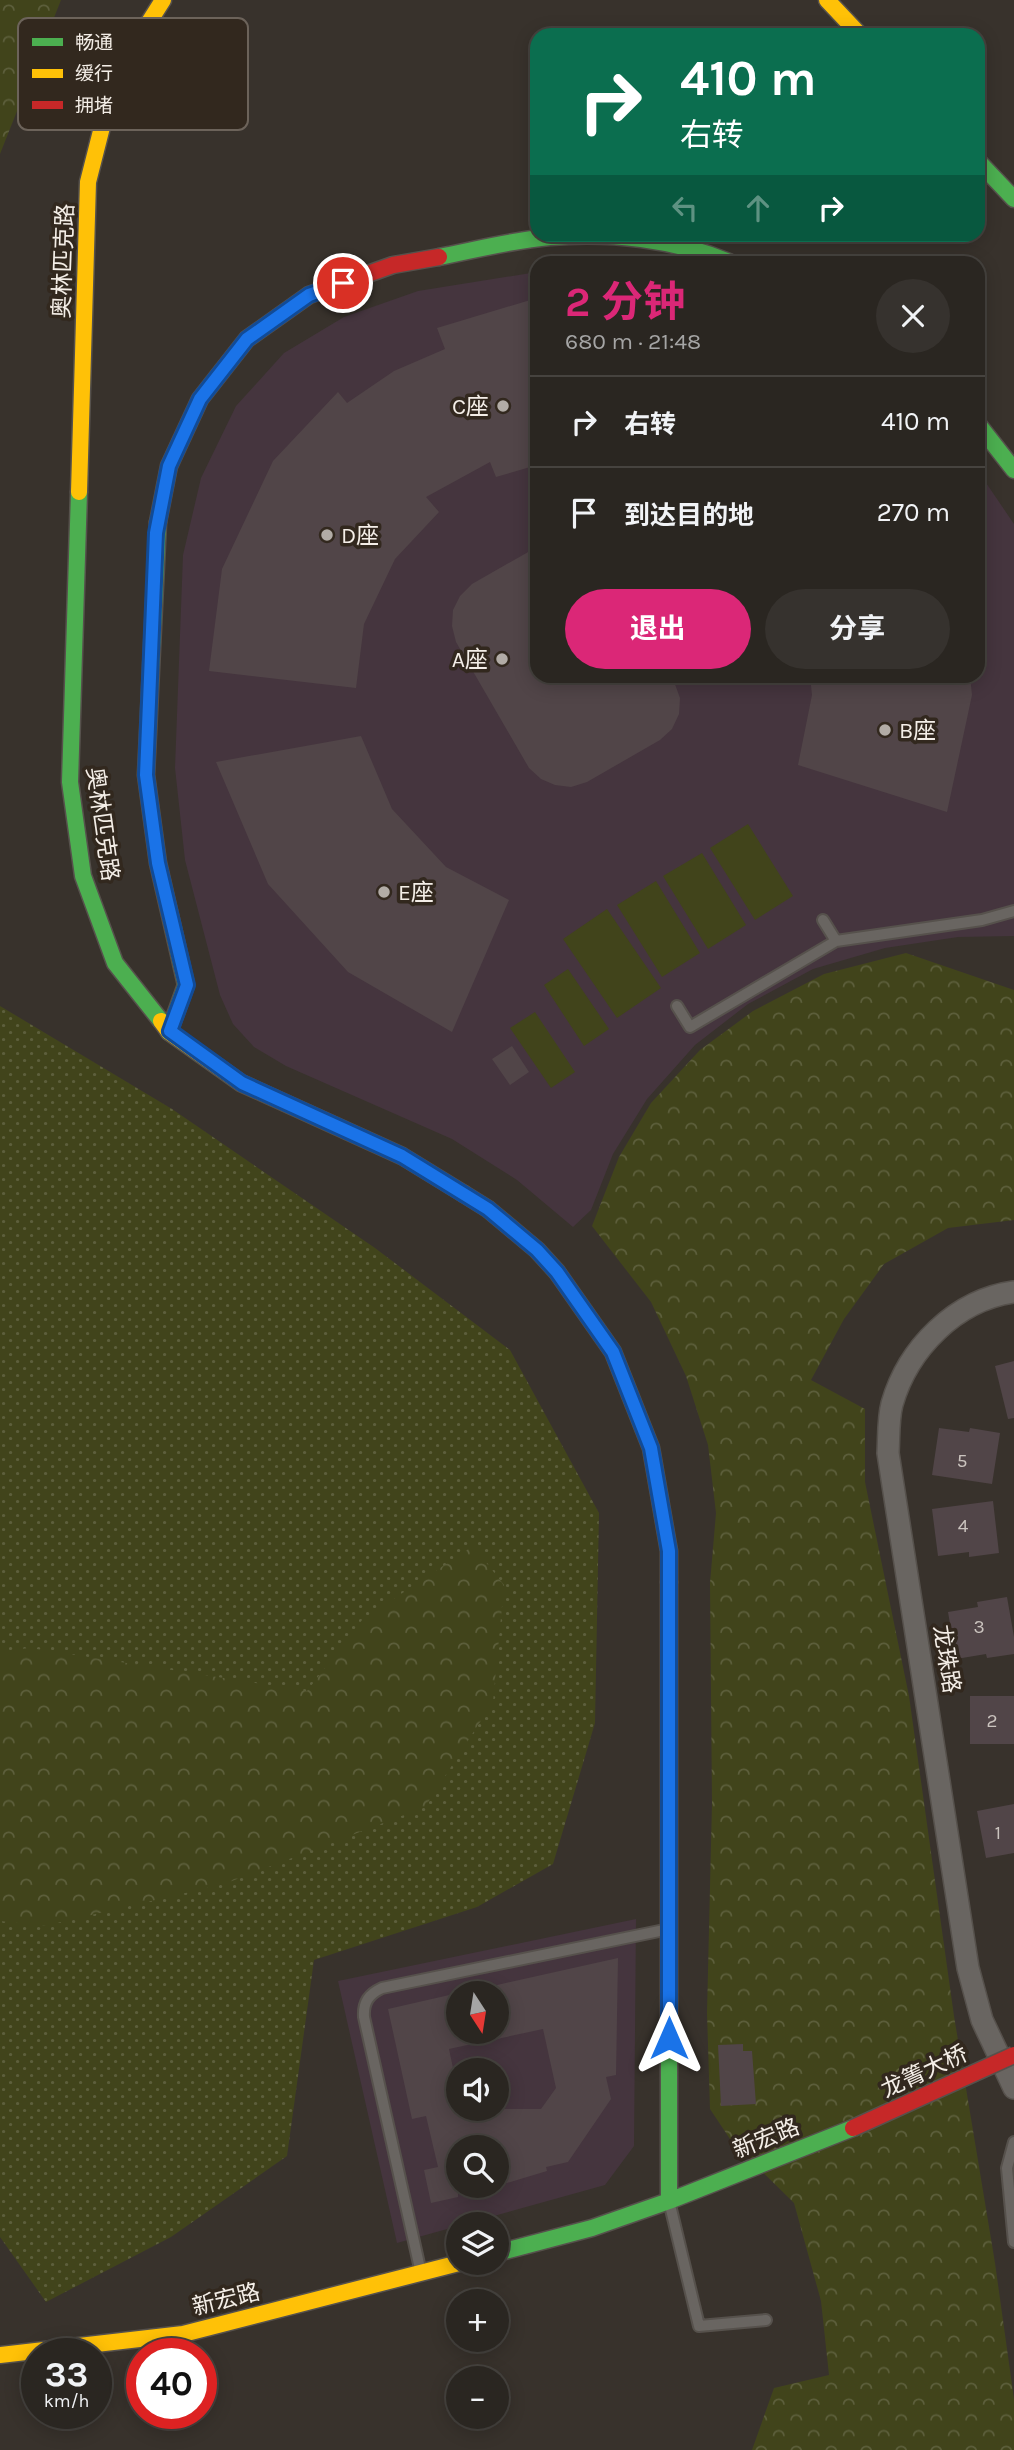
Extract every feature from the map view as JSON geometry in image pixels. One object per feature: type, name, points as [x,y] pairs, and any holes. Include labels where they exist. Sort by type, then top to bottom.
[{"type":"street","name":"奥林匹克路","points":[[152,18],[163,0]]},
{"type":"street","points":[[827,0],[853,28]]},
{"type":"street","name":"奥林匹克路","points":[[101,130],[88,182],[70,782],[83,876],[116,963],[170,1031],[242,1083],[402,1156],[488,1209],[537,1250],[557,1272],[613,1352],[651,1448],[669,1551],[669,2201]]},
{"type":"street","points":[[985,168],[1014,199]]},
{"type":"street","points":[[170,1031],[187,985],[158,863],[146,775],[156,533],[169,466],[200,399],[247,339],[309,295],[393,265],[530,240]]},
{"type":"street","points":[[656,242],[715,256]]},
{"type":"street","points":[[985,433],[1014,470]]},
{"type":"street","name":"龙珠路","points":[[1014,1292],[997,1294],[962,1311],[932,1334],[909,1364],[891,1405],[888,1454],[968,1968],[982,2020],[1014,2088]]},
{"type":"street","name":"龙箐大桥","points":[[853,2128],[1014,2054]]},
{"type":"street","name":"新宏路","points":[[509,2250],[592,2228],[669,2201],[853,2128]]},
{"type":"street","name":"新宏路","points":[[0,2355],[183,2334],[446,2266]]},
{"type":"lane","points":[[677,1006],[690,1027],[836,941],[982,920],[1014,911]]},
{"type":"lane","points":[[822,919],[836,941]]},
{"type":"lane","points":[[421,2273],[364,2017],[365,2002],[369,1996],[382,1988],[669,1928]]},
{"type":"lane","points":[[1014,2143],[1007,2168],[1014,2242]]},
{"type":"lane","points":[[669,2201],[699,2326],[766,2320]]},
{"type":"shaded area","points":[[530,273],[530,683],[985,683],[985,481],[1014,524],[1014,936],[958,937],[885,948],[813,969],[748,1004],[695,1045],[647,1099],[613,1154],[591,1210],[573,1227],[517,1180],[452,1139],[286,1066],[254,1047],[233,1024],[220,995],[185,860],[175,768],[183,555],[201,478],[236,406],[284,353],[344,317],[418,291]]},
{"type":"shaded area","points":[[636,1919],[634,2146],[605,2185],[508,2212],[446,2212],[446,2229],[397,2243],[338,1981]]},
{"type":"green space","points":[[0,0],[61,0],[54,18],[18,18],[18,109],[0,154]]},
{"type":"green space","points":[[748,824],[793,896],[755,920],[710,848]]},
{"type":"green space","points":[[702,853],[746,925],[708,949],[663,876]]},
{"type":"green space","points":[[656,881],[700,953],[662,977],[617,905]]},
{"type":"green space","points":[[607,909],[661,988],[617,1018],[563,939]]},
{"type":"green space","points":[[906,953],[1014,990],[1014,1220],[948,1228],[884,1264],[844,1319],[811,1380],[865,1409],[865,1482],[909,1696],[954,2016],[995,2263],[1014,2399],[1014,2450],[752,2450],[774,2388],[829,2375],[821,2301],[794,2203],[732,2142],[710,2109],[707,2013],[712,1803],[710,1583],[716,1513],[708,1445],[686,1376],[651,1302],[592,1226],[619,1157],[651,1103],[700,1050],[753,1011],[824,974]]},
{"type":"green space","points":[[568,969],[609,1029],[584,1046],[544,985]]},
{"type":"green space","points":[[0,1006],[172,1109],[375,1248],[510,1350],[599,1513],[595,1723],[553,1864],[477,1907],[314,1960],[287,2156],[171,2237],[46,2302],[0,2237]]},
{"type":"green space","points":[[535,1012],[575,1072],[551,1088],[510,1028]]},
{"type":"green space","points":[[473,1546],[504,1585],[493,1702],[425,1807],[224,1884],[44,1926],[0,1921],[0,1651],[30,1648],[307,1691],[362,1620]]},
{"type":"building","name":"D座","points":[[530,300],[530,467],[496,477],[490,462],[426,497],[439,512],[395,559],[364,624],[356,688],[209,671],[222,569],[273,461],[338,392],[347,403],[394,371],[445,349],[437,328]]},
{"type":"building","name":"A座","points":[[530,551],[530,683],[675,683],[680,698],[679,714],[672,729],[660,740],[587,782],[571,787],[555,785],[541,779],[529,768],[456,642],[452,626],[453,610],[460,596],[472,584]]},
{"type":"building","name":"B座","points":[[811,683],[971,683],[972,695],[947,812],[798,765],[812,695]]},
{"type":"building","name":"E座","points":[[361,736],[392,809],[446,867],[509,900],[452,1032],[348,972],[268,884],[216,762]]},
{"type":"building","points":[[512,1046],[529,1072],[510,1085],[492,1059]]},
{"type":"building","points":[[1014,1361],[1014,1418],[1008,1419],[995,1366]]},
{"type":"building","points":[[939,1428],[969,1432],[970,1428],[1000,1433],[992,1484],[932,1475]]},
{"type":"building","points":[[993,1501],[999,1553],[969,1557],[969,1552],[938,1556],[932,1509]]},
{"type":"building","points":[[1007,1597],[1014,1654],[987,1658],[986,1654],[956,1659],[948,1612],[978,1607],[977,1602]]},
{"type":"building","points":[[970,1696],[1014,1696],[1014,1744],[970,1744]]},
{"type":"building","points":[[1014,1804],[1014,1853],[986,1858],[977,1811]]},
{"type":"building","points":[[618,1958],[616,2075],[606,2077],[611,2099],[568,2162],[546,2167],[547,2171],[509,2182],[509,2135],[446,2135],[446,2198],[454,2198],[431,2203],[424,2170],[438,2167],[426,2116],[412,2119],[388,2009],[446,1996],[446,2044],[472,2044],[449,2049],[451,2058],[446,2058],[446,2121],[509,2121],[509,2109],[541,2109],[556,2088],[543,2029],[509,2036],[509,1982]]},
{"type":"building","points":[[743,2044],[743,2051],[752,2051],[756,2104],[721,2106],[718,2045]]},
{"type":"traffic: fast","points":[[985,168],[1014,199]]},
{"type":"traffic: fast","points":[[439,257],[530,239]]},
{"type":"traffic: fast","points":[[658,242],[713,256]]},
{"type":"traffic: fast","points":[[985,433],[1014,470]]},
{"type":"traffic: fast","points":[[79,492],[70,782],[83,876],[115,963],[161,1021]]},
{"type":"traffic: fast","points":[[158,522],[146,775],[158,863],[186,985],[169,1032]]},
{"type":"traffic: fast","points":[[464,1194],[488,1209],[537,1250],[557,1272],[613,1352],[651,1448],[669,1551],[669,1582]]},
{"type":"traffic: fast","points":[[669,2025],[669,2201]]},
{"type":"traffic: fast","points":[[509,2250],[592,2228],[669,2201],[853,2128]]},
{"type":"traffic: slow","points":[[152,18],[163,0]]},
{"type":"traffic: slow","points":[[827,0],[853,28]]},
{"type":"traffic: slow","points":[[79,492],[88,182],[101,130]]},
{"type":"traffic: slow","points":[[161,1021],[169,1032],[241,1083],[402,1156],[464,1194]]},
{"type":"traffic: slow","points":[[0,2355],[183,2334],[446,2266]]},
{"type":"traffic: jam","points":[[158,522],[169,466],[200,399],[247,339],[309,295],[393,265],[439,257]]},
{"type":"traffic: jam","points":[[669,1582],[669,2025]]},
{"type":"traffic: jam","points":[[853,2128],[1014,2055]]},
{"type":"place","name":"C座","points":[[503,406]]},
{"type":"place","name":"D座","points":[[327,535]]},
{"type":"place","name":"A座","points":[[502,659]]},
{"type":"place","name":"B座","points":[[885,730]]},
{"type":"place","name":"E座","points":[[384,892]]},
{"type":"route","points":[[343,283],[309,295],[247,339],[200,399],[169,466],[156,533],[146,775],[158,863],[187,985],[170,1031],[242,1083],[402,1156],[488,1209],[537,1250],[557,1272],[613,1352],[651,1448],[669,1551],[669,2038]]}]
